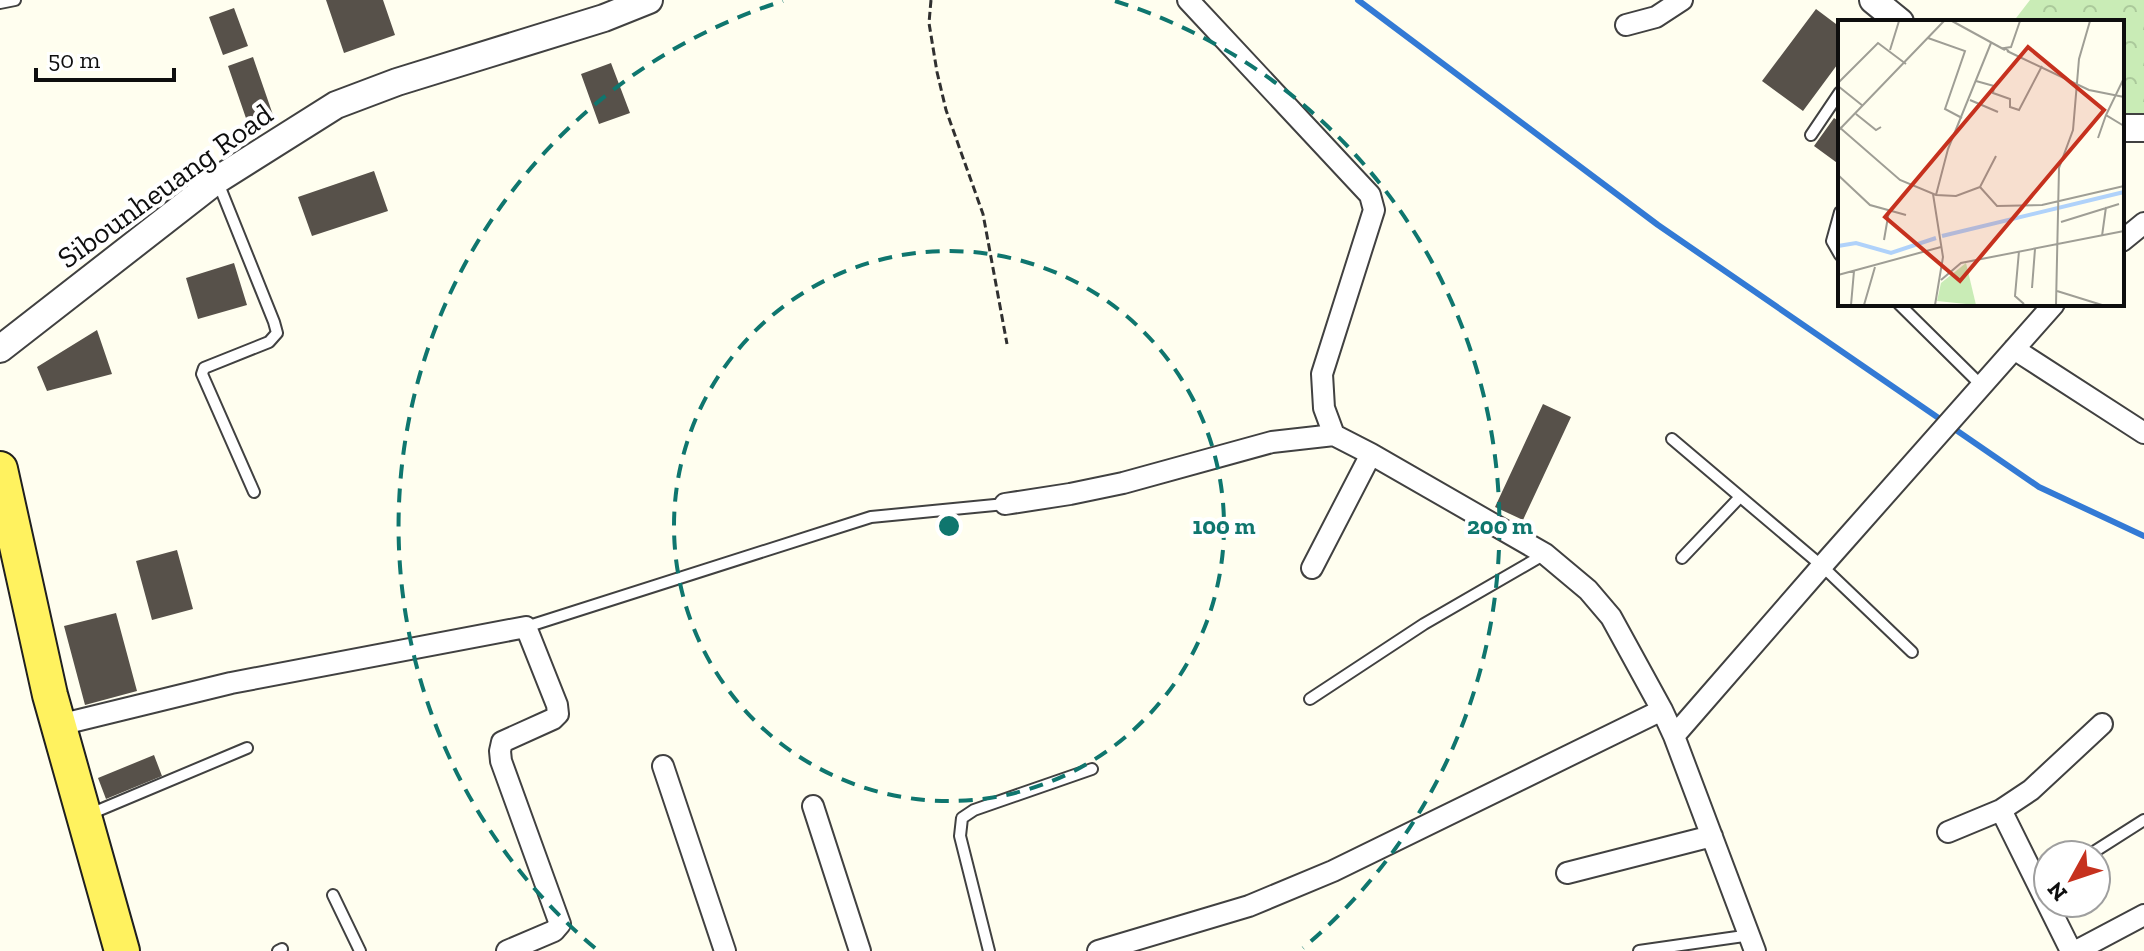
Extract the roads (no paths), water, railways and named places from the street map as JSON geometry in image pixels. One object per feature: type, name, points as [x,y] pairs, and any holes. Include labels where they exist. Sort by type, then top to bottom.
[{"type":"main road","points":[[0,469],[47,707],[101,951]]},
{"type":"main road","points":[[0,572],[84,816],[122,951]]},
{"type":"street","name":"Sibounheuang Road","points":[[0,349],[217,180],[336,105],[397,82],[604,18],[649,0]]},
{"type":"street","points":[[1188,0],[1370,195],[1374,210],[1322,374],[1324,408],[1334,435]]},
{"type":"street","points":[[1626,25],[1656,17],[1682,0]]},
{"type":"street","points":[[2124,239],[2144,223]]},
{"type":"street","points":[[1674,736],[2052,306]]},
{"type":"street","points":[[2014,349],[2144,433]]},
{"type":"street","points":[[1005,504],[1123,483],[1272,442],[1334,435],[1545,554],[1588,590],[1611,617],[1662,710],[1753,943]]},
{"type":"street","points":[[1312,568],[1371,454]]},
{"type":"street","points":[[47,707],[231,683],[526,627],[558,714],[502,742],[501,761],[560,924],[554,931],[507,951]]},
{"type":"street","points":[[1098,951],[1249,906],[1333,871],[1662,710]]},
{"type":"street","points":[[1948,832],[2001,810],[2031,790],[2102,724]]},
{"type":"street","points":[[663,766],[725,951]]},
{"type":"street","points":[[813,806],[860,951]]},
{"type":"street","points":[[2001,810],[2032,865]]},
{"type":"street","points":[[1567,873],[1712,836]]},
{"type":"street","points":[[2059,919],[2074,951],[2144,915]]},
{"type":"lane","points":[[0,3],[15,0]]},
{"type":"lane","points":[[1811,135],[1838,95]]},
{"type":"lane","points":[[217,180],[277,333],[269,342],[204,368],[202,374],[254,492]]},
{"type":"lane","points":[[1838,219],[1832,241],[1838,252]]},
{"type":"lane","points":[[1901,306],[1975,393]]},
{"type":"lane","points":[[1672,439],[1822,566],[1912,652]]},
{"type":"lane","points":[[1682,558],[1740,497]]},
{"type":"lane","points":[[526,627],[871,517],[1005,504]]},
{"type":"lane","points":[[1310,699],[1424,624],[1545,554]]},
{"type":"lane","points":[[84,816],[247,748]]},
{"type":"lane","points":[[989,951],[960,836],[962,818],[974,810],[1092,769]]},
{"type":"lane","points":[[2112,840],[2144,820]]},
{"type":"lane","points":[[333,895],[360,951]]},
{"type":"lane","points":[[1639,951],[1753,943]]},
{"type":"waterway","points":[[1358,0],[1658,225],[2039,487],[2144,536]]}]
